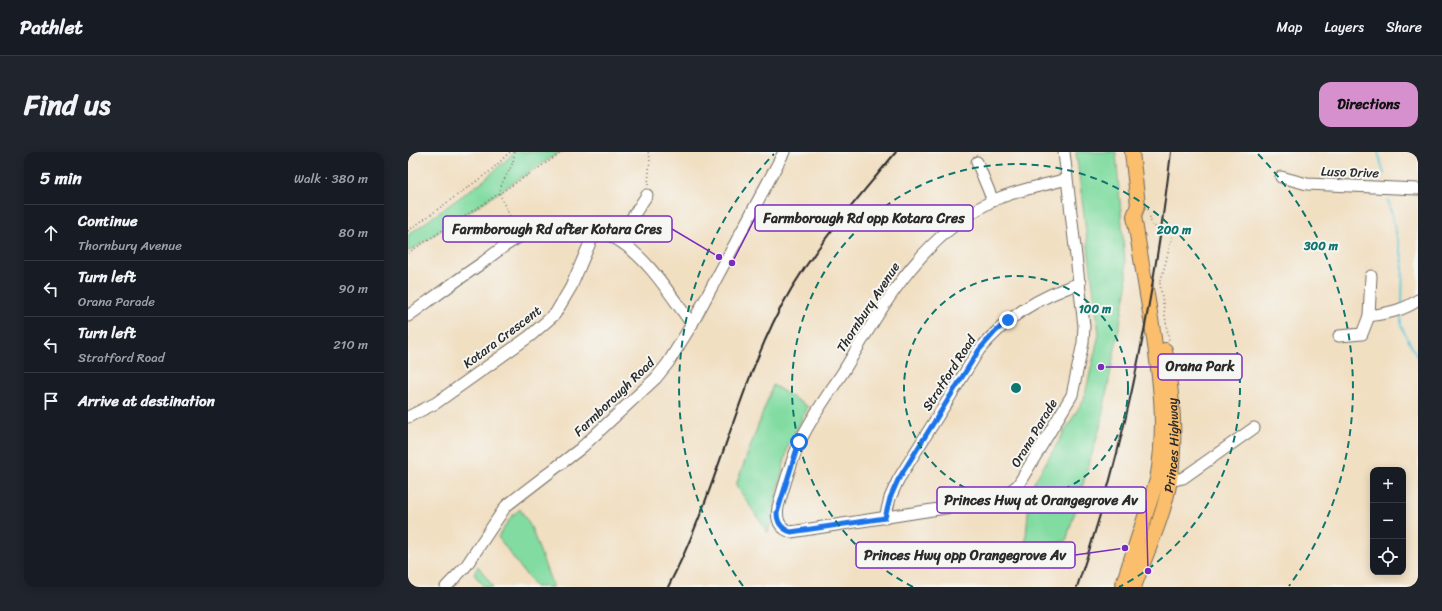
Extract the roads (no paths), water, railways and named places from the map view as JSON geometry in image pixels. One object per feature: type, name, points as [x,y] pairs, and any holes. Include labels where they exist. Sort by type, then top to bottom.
[{"type":"main road","name":"Princes Highway","points":[[1132,152],[1138,205],[1134,216],[1162,398],[1164,480],[1163,507],[1134,587]]},
{"type":"main road","name":"Princes Highway","points":[[1122,587],[1164,480]]},
{"type":"street","name":"Farmborough Road","points":[[446,587],[466,566],[506,506],[580,449],[656,378],[668,363],[692,324],[784,152]]},
{"type":"street","name":"Orana Parade","points":[[782,527],[791,532],[990,501],[1004,496],[1018,485],[1072,395],[1084,334],[1080,283],[1064,152]]},
{"type":"street","points":[[977,162],[993,201]]},
{"type":"street","name":"Luso Drive","points":[[1281,177],[1307,184],[1418,189]]},
{"type":"street","name":"Thornbury Avenue","points":[[782,527],[777,518],[777,513],[799,442],[888,299],[910,267],[937,240],[967,216],[993,201],[1021,191],[1067,179]]},
{"type":"street","points":[[618,239],[646,195]]},
{"type":"street","points":[[408,316],[521,236],[558,226],[581,228],[618,239],[648,268],[692,324]]},
{"type":"street","name":"Kotara Crescent","points":[[408,418],[436,403],[530,336],[550,319],[565,300],[594,231]]},
{"type":"street","points":[[1339,336],[1362,334],[1369,316],[1371,276]]},
{"type":"street","name":"Stratford Road","points":[[885,518],[890,498],[898,480],[979,350],[994,333],[1025,308],[1042,297],[1080,283]]},
{"type":"street","points":[[1369,316],[1395,312],[1408,308],[1418,300]]},
{"type":"street","points":[[1164,480],[1183,478],[1254,428]]},
{"type":"waterway","points":[[1378,152],[1384,174]]},
{"type":"waterway","points":[[1388,200],[1403,261],[1402,303]]},
{"type":"waterway","points":[[1401,316],[1401,326],[1418,359]]},
{"type":"railway","points":[[668,587],[710,489],[745,389],[773,323],[785,299],[829,234],[896,152]]},
{"type":"railway","points":[[1077,587],[1110,480],[1136,372],[1156,263],[1171,152]]},
{"type":"place","name":"Farmborough Rd after Kotara Cres","points":[[719,257]]},
{"type":"place","name":"Farmborough Rd opp Kotara Cres","points":[[732,263]]},
{"type":"place","name":"Orana Park","points":[[1101,367]]},
{"type":"place","name":"Princes Hwy opp Orangegrove Av","points":[[1125,548]]},
{"type":"place","name":"Princes Hwy at Orangegrove Av","points":[[1148,571]]}]
